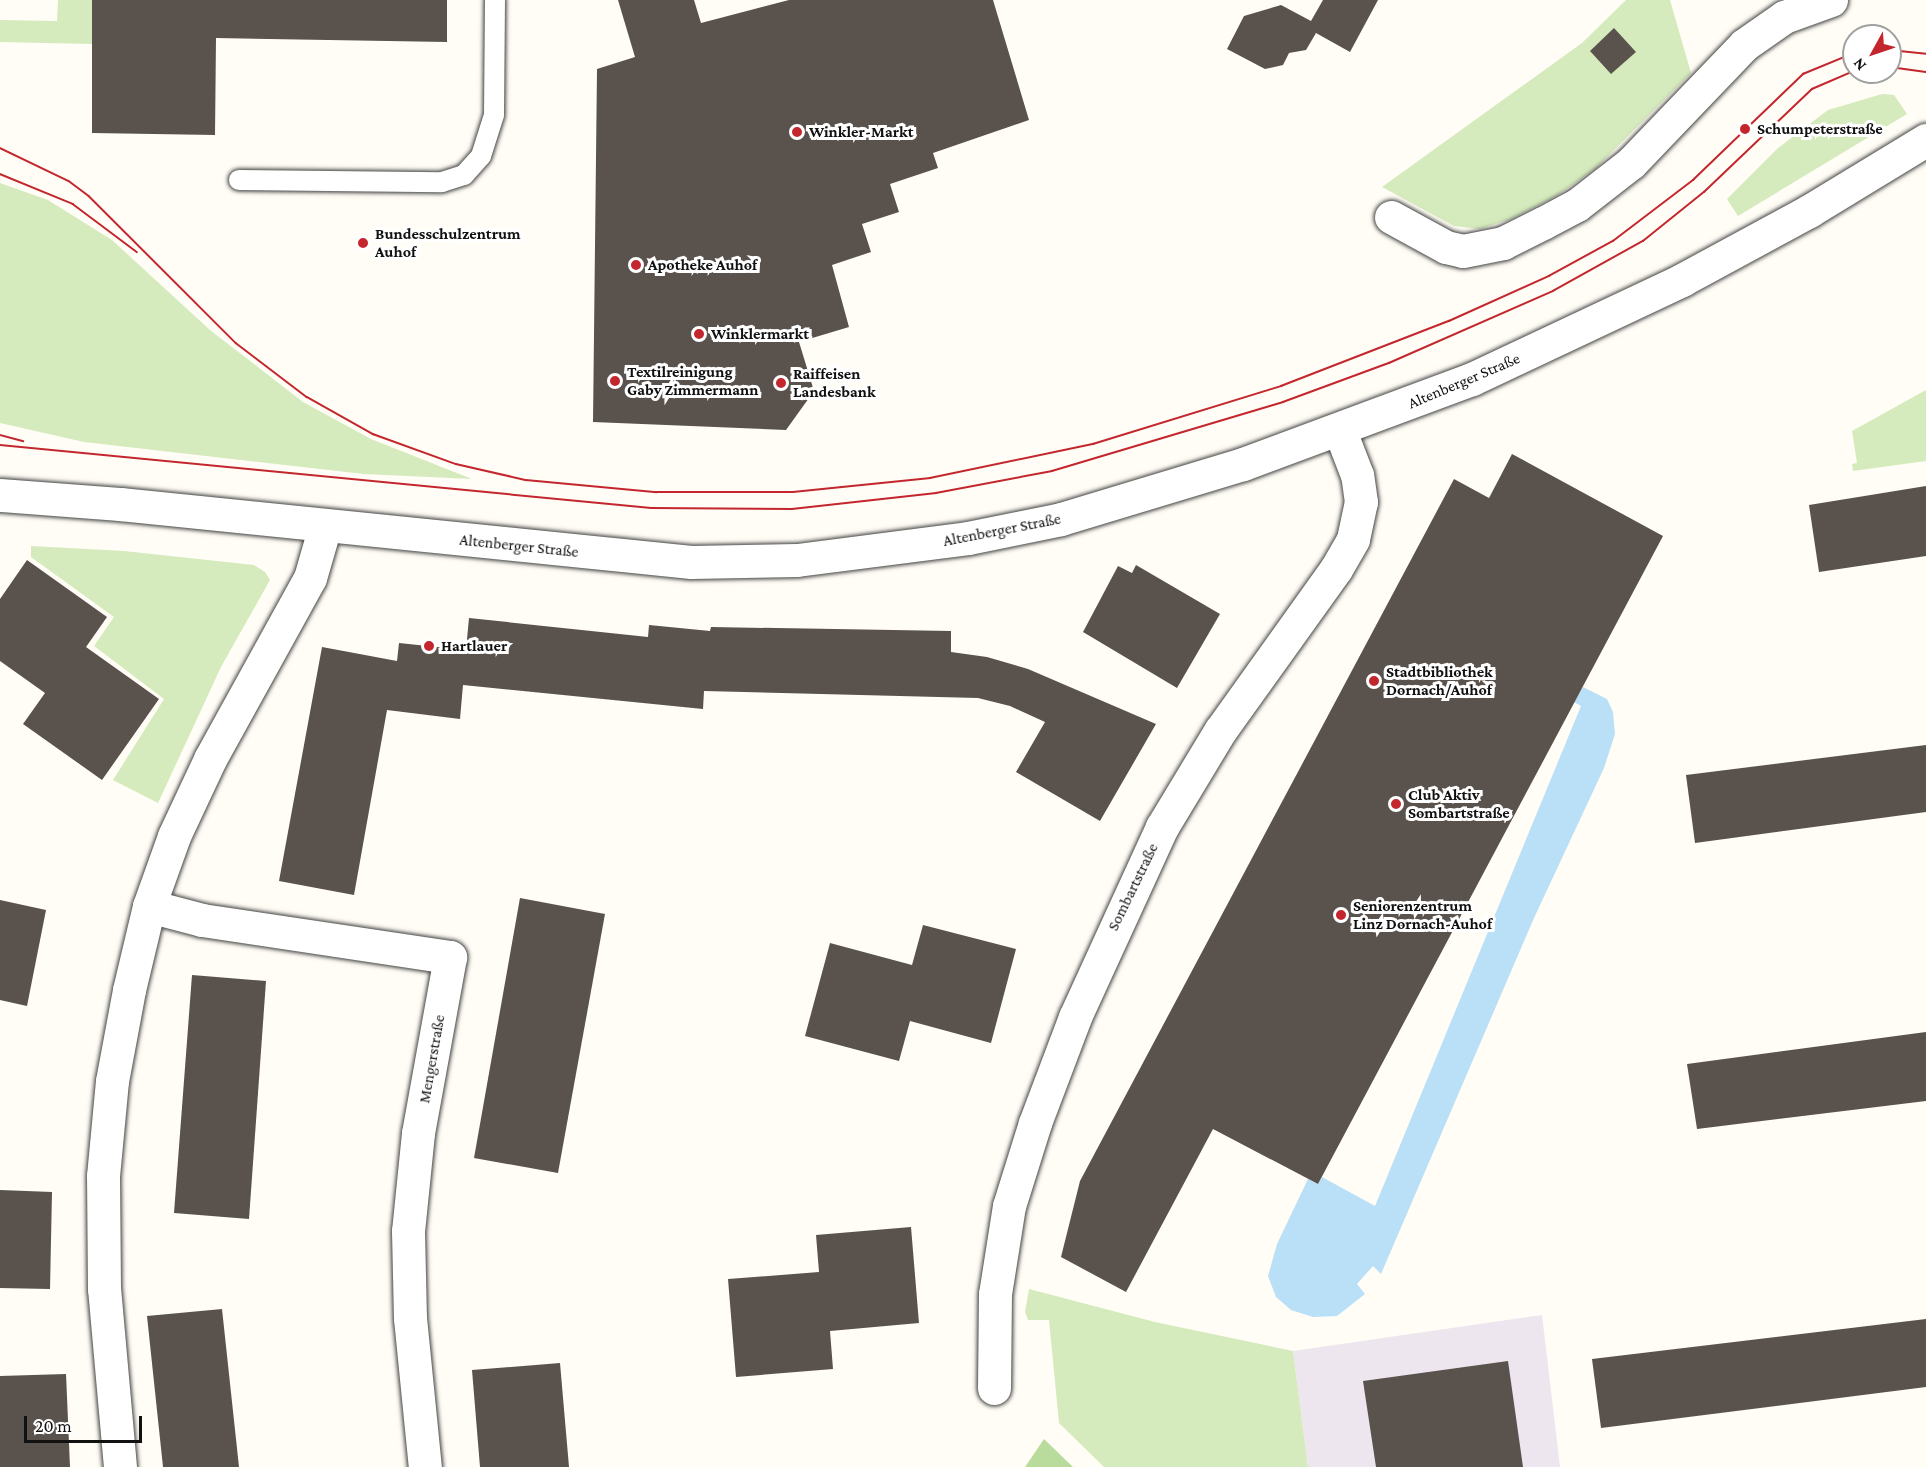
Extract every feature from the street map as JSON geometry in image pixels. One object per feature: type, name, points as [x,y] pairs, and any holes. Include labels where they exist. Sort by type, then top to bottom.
[{"type":"street","points":[[1391,217],[1446,247],[1463,251],[1503,243],[1543,224],[1577,205],[1631,163],[1744,45],[1784,17],[1831,0]]},
{"type":"street","name":"Altenberger Straße","points":[[0,495],[661,560],[797,560],[968,538],[1061,519],[1340,431],[1472,379],[1646,298],[1765,236],[1926,140]]},
{"type":"street","name":"Sombartstraße","points":[[994,1388],[995,1294],[1009,1206],[1035,1123],[1074,1017],[1162,827],[1220,730],[1353,539],[1361,502],[1357,474],[1340,431]]},
{"type":"street","points":[[120,1467],[104,1288],[103,1176],[112,1081],[149,906],[174,836],[210,759],[310,578],[325,526]]},
{"type":"street","name":"Mengerstraße","points":[[149,906],[202,920],[450,957],[418,1133],[408,1232],[410,1318],[425,1467]]},
{"type":"lane","points":[[239,180],[442,182],[464,175],[481,156],[494,115],[495,0]]},
{"type":"shaded area","points":[[1542,1315],[1560,1467],[1308,1467],[1293,1351]]},
{"type":"green space","points":[[58,0],[92,0],[92,44],[0,42],[0,20],[57,21]]},
{"type":"green space","points":[[1626,0],[1670,0],[1691,73],[1595,169],[1556,196],[1511,219],[1480,229],[1454,226],[1382,187],[1582,43]]},
{"type":"green space","points":[[1882,94],[1894,95],[1907,114],[1738,216],[1727,199],[1778,148],[1828,110]]},
{"type":"green space","points":[[0,183],[48,200],[112,240],[210,330],[303,402],[371,439],[472,479],[364,474],[84,442],[0,423]]},
{"type":"green space","points":[[1926,390],[1926,461],[1853,471],[1852,464],[1857,463],[1852,431]]},
{"type":"green space","points":[[31,546],[124,551],[254,565],[265,572],[270,580],[221,667],[158,803],[113,780],[164,699],[94,646],[114,617],[31,557]]},
{"type":"green space","points":[[1029,1289],[1155,1322],[1293,1351],[1308,1467],[1104,1467],[1059,1423],[1049,1320],[1028,1320],[1025,1312]]},
{"type":"green space","points":[[1044,1439],[1073,1467],[1025,1467]]},
{"type":"water","points":[[1583,687],[1607,699],[1613,712],[1615,734],[1604,768],[1534,918],[1381,1274],[1373,1266],[1357,1284],[1365,1294],[1337,1316],[1313,1317],[1291,1310],[1276,1297],[1268,1276],[1277,1244],[1308,1179],[1318,1184],[1322,1177],[1375,1206],[1581,706],[1574,702]]},
{"type":"building","points":[[92,0],[447,0],[447,42],[216,38],[215,135],[92,133]]},
{"type":"building","points":[[618,0],[694,0],[701,23],[789,0],[993,0],[1029,120],[933,153],[938,168],[890,184],[899,212],[862,224],[871,252],[832,265],[849,327],[799,342],[814,391],[786,430],[593,422],[597,69],[635,57]]},
{"type":"building","points":[[1323,0],[1378,0],[1350,52],[1316,33],[1306,50],[1289,53],[1283,65],[1265,69],[1227,49],[1244,16],[1281,5],[1311,21]]},
{"type":"building","points":[[1614,28],[1636,52],[1611,74],[1590,51]]},
{"type":"building","name":"Seniorenzentrum Linz Dornach-Auhof","points":[[1512,454],[1663,536],[1318,1184],[1213,1129],[1126,1292],[1061,1257],[1080,1181],[1454,479],[1489,498]]},
{"type":"building","points":[[1926,486],[1926,556],[1819,572],[1809,505]]},
{"type":"building","points":[[27,560],[107,617],[86,647],[159,699],[102,780],[23,724],[45,693],[0,661],[0,599]]},
{"type":"building","points":[[1136,565],[1220,614],[1177,688],[1083,632],[1118,566],[1132,573]]},
{"type":"building","points":[[469,618],[648,637],[649,625],[710,631],[711,627],[951,631],[951,652],[987,657],[1028,669],[1156,724],[1100,821],[1016,772],[1045,722],[1010,706],[978,698],[704,691],[703,709],[463,685],[460,719],[387,710],[354,895],[279,881],[322,647],[397,661],[399,643],[466,650]]},
{"type":"building","points":[[1926,745],[1926,812],[1695,843],[1686,775]]},
{"type":"building","points":[[520,898],[605,914],[558,1173],[474,1158]]},
{"type":"building","points":[[0,900],[46,910],[27,1006],[0,1000]]},
{"type":"building","points":[[923,925],[1016,949],[991,1043],[910,1021],[899,1061],[805,1036],[830,943],[912,965]]},
{"type":"building","points":[[192,975],[266,981],[249,1219],[174,1213]]},
{"type":"building","points":[[1926,1032],[1926,1101],[1697,1129],[1687,1064]]},
{"type":"building","points":[[0,1190],[52,1192],[50,1289],[0,1288]]},
{"type":"building","points":[[911,1227],[919,1323],[830,1331],[833,1369],[736,1377],[728,1279],[819,1272],[816,1235]]},
{"type":"building","points":[[222,1309],[239,1467],[163,1467],[147,1316]]},
{"type":"building","points":[[1926,1319],[1926,1387],[1601,1428],[1592,1359]]},
{"type":"building","points":[[1508,1361],[1523,1467],[1376,1467],[1363,1381]]},
{"type":"building","points":[[560,1363],[569,1467],[480,1467],[472,1370]]},
{"type":"building","points":[[66,1374],[70,1467],[0,1467],[0,1376]]},
{"type":"tram line","points":[[1902,51],[1926,54]]},
{"type":"tram line","points":[[0,148],[69,181],[89,196],[236,343],[307,397],[373,434],[456,464],[526,480],[656,492],[793,492],[930,478],[1093,444],[1281,386],[1449,321],[1549,276],[1613,241],[1693,180],[1803,74],[1842,58]]},
{"type":"tram line","points":[[1902,69],[1926,72]]},
{"type":"tram line","points":[[0,445],[651,508],[792,509],[936,493],[1052,471],[1283,402],[1389,363],[1553,291],[1643,241],[1704,192],[1812,89],[1842,76]]},
{"type":"tram line","points":[[0,174],[73,204],[137,252]]},
{"type":"tram line","points":[[0,435],[23,441]]},
{"type":"place","name":"Schumpeterstraße","points":[[1745,129]]},
{"type":"place","name":"Winkler-Markt","points":[[797,132]]},
{"type":"place","name":"Bundesschulzentrum Auhof","points":[[363,243]]},
{"type":"place","name":"Apotheke Auhof","points":[[636,265]]},
{"type":"place","name":"Winklermarkt","points":[[699,334]]},
{"type":"place","name":"Textilreinigung Gaby Zimmermann","points":[[615,381]]},
{"type":"place","name":"Raiffeisen Landesbank","points":[[781,383]]},
{"type":"place","name":"Hartlauer","points":[[429,646]]},
{"type":"place","name":"Stadtbibliothek Dornach/Auhof","points":[[1374,681]]},
{"type":"place","name":"Club Aktiv Sombartstraße","points":[[1396,804]]},
{"type":"place","name":"Seniorenzentrum Linz Dornach-Auhof","points":[[1341,915]]}]
